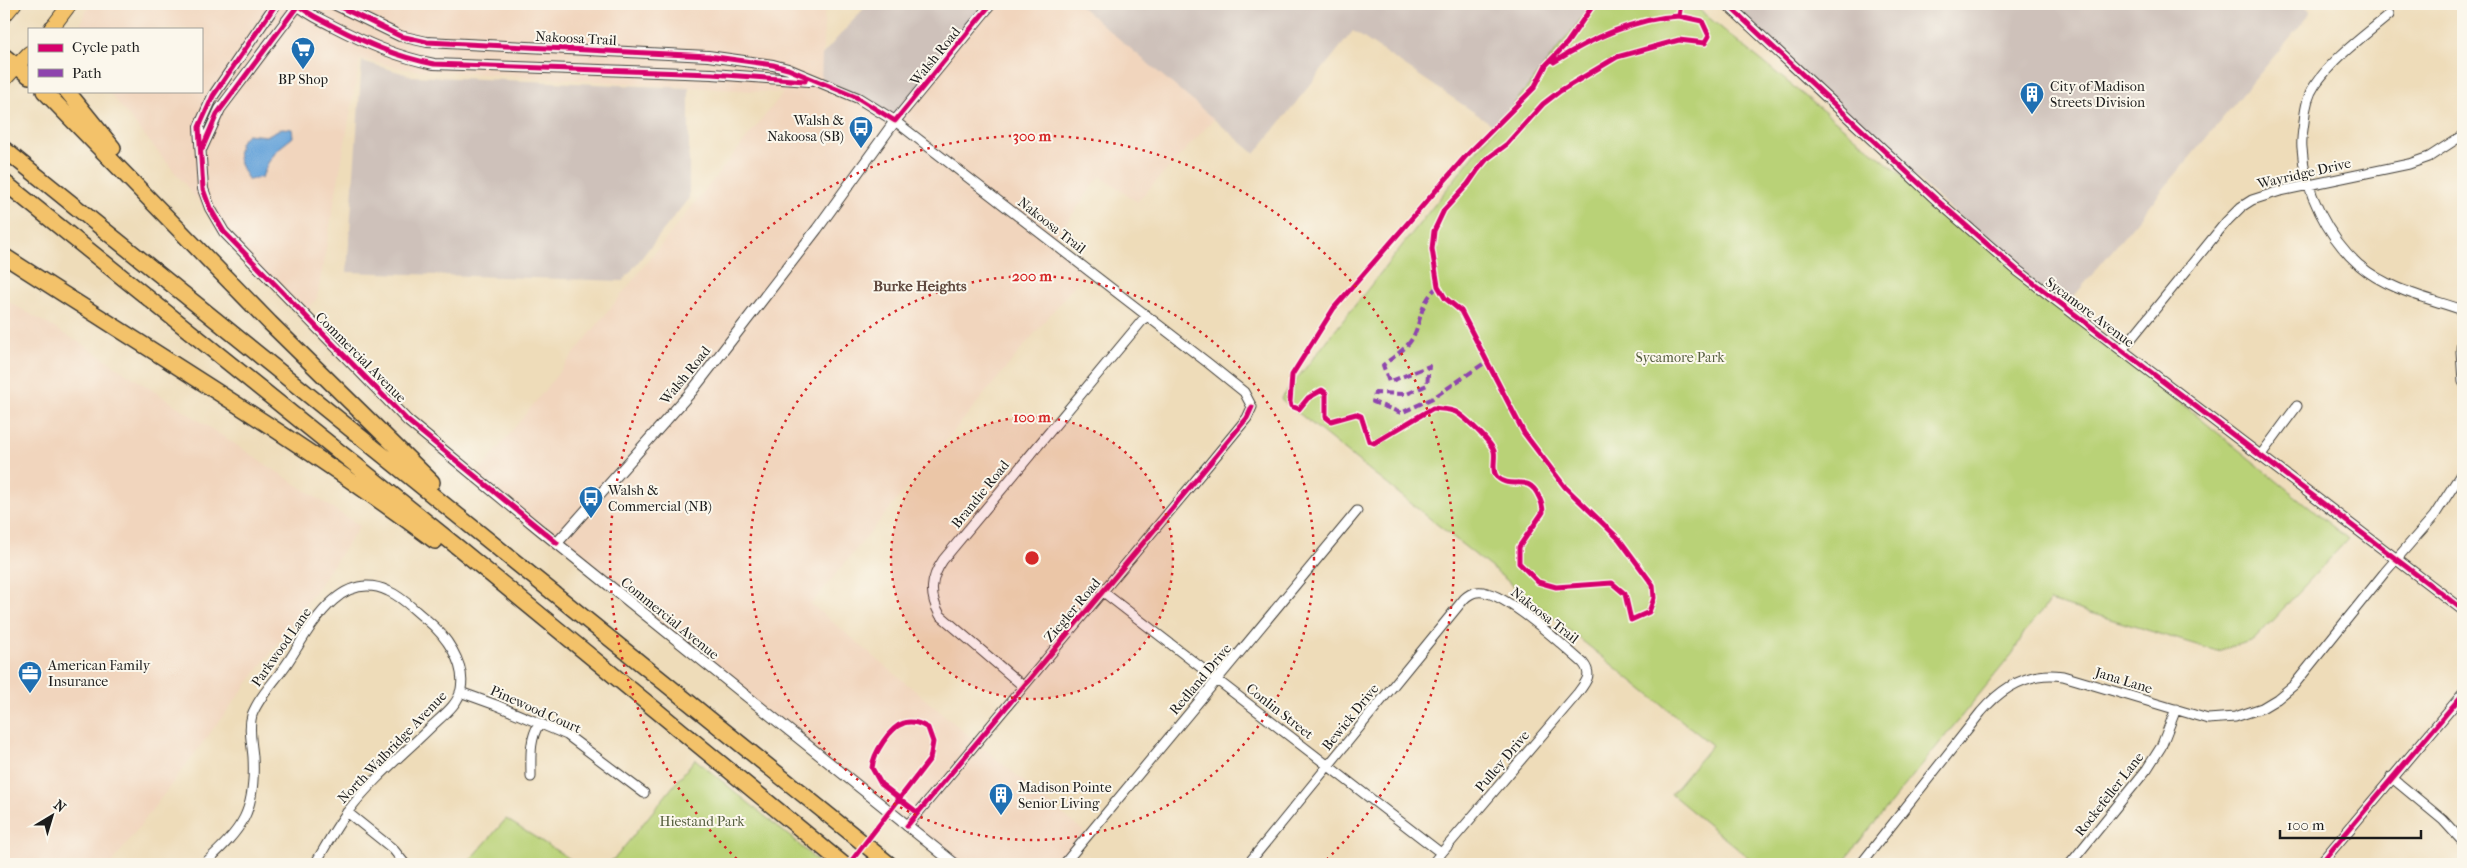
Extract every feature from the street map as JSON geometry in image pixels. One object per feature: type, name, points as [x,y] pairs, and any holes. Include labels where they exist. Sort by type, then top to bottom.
[{"type":"highway","points":[[4,56],[23,71]]},
{"type":"highway","points":[[45,92],[270,323],[414,465],[577,611]]},
{"type":"highway","points":[[67,92],[162,210]]},
{"type":"highway","points":[[4,149],[890,864]]},
{"type":"highway","points":[[4,182],[535,610],[843,864]]},
{"type":"highway","points":[[4,256],[355,484],[485,578],[535,610]]},
{"type":"highway","points":[[840,823],[897,864]]},
{"type":"highway","points":[[799,827],[837,864]]},
{"type":"main road","points":[[4,16],[14,4]]},
{"type":"main road","points":[[52,28],[70,4]]},
{"type":"main road","points":[[4,80],[23,71],[28,56]]},
{"type":"street","name":"Commercial Avenue","points":[[276,4],[208,105],[199,127],[201,175],[205,196],[224,232],[408,421],[955,864]]},
{"type":"street","name":"Commercial Avenue","points":[[201,152],[217,114],[298,4]]},
{"type":"street","name":"Nakoosa Trail","points":[[298,4],[358,39],[400,56],[434,64],[736,75],[821,83]]},
{"type":"street","name":"Nakoosa Trail","points":[[334,4],[368,22],[410,39],[476,45],[647,53],[743,60],[788,69],[858,98],[895,121],[1244,392],[1252,407]]},
{"type":"street","name":"Walsh Road","points":[[557,543],[692,391],[812,236],[895,121],[991,4]]},
{"type":"street","name":"Sycamore Avenue","points":[[1727,4],[1940,202],[2012,266],[2463,610]]},
{"type":"street","points":[[2389,15],[2337,59],[2314,86],[2305,109],[2301,148],[2310,185],[2319,212],[2333,234],[2360,266],[2404,291],[2463,310]]},
{"type":"street","name":"Wayridge Drive","points":[[2122,350],[2237,210],[2252,200],[2264,195],[2419,161],[2452,144],[2463,135]]},
{"type":"street","name":"Brandie Road","points":[[1024,686],[940,616],[932,599],[934,574],[943,560],[1146,316]]},
{"type":"street","points":[[2463,328],[2461,351],[2463,382]]},
{"type":"street","points":[[2260,456],[2297,406]]},
{"type":"street","name":"Ziegler Road","points":[[907,826],[1247,418],[1252,407]]},
{"type":"street","name":"Jana Lane","points":[[1861,864],[1981,712],[2000,692],[2023,679],[2050,674],[2063,676],[2208,718],[2224,718],[2255,711],[2272,703],[2294,685],[2396,559],[2434,516],[2463,471]]},
{"type":"street","name":"Redland Drive","points":[[1064,864],[1358,511]]},
{"type":"street","name":"Parkwood Lane","points":[[204,864],[231,839],[241,826],[252,798],[254,781],[251,725],[257,704],[309,629],[334,600],[348,590],[357,587],[368,586],[388,590],[438,629],[457,660],[460,671]]},
{"type":"street","name":"Conlin Street","points":[[1102,591],[1441,853]]},
{"type":"street","name":"Nakoosa Trail","points":[[1477,592],[1499,598],[1525,614],[1583,663],[1589,672]]},
{"type":"street","name":"Bewick Drive","points":[[1248,864],[1464,599],[1477,592]]},
{"type":"street","name":"North Walbridge Avenue","points":[[315,864],[347,812],[394,762],[456,702],[460,692],[460,671]]},
{"type":"street","name":"Pulley Drive","points":[[1432,864],[1577,694],[1587,681],[1589,672]]},
{"type":"street","name":"Pinewood Court","points":[[460,692],[496,704],[578,742],[644,793]]},
{"type":"street","points":[[2320,864],[2463,694]]},
{"type":"street","name":"Rockefeller Lane","points":[[2070,864],[2148,769],[2164,740],[2176,709]]},
{"type":"street","points":[[531,777],[533,734],[539,724]]},
{"type":"street","points":[[2391,778],[2442,820],[2463,842]]},
{"type":"street","points":[[347,812],[393,849],[405,864]]},
{"type":"shaded area","points":[[91,4],[825,4],[821,83],[991,4],[1078,4],[1215,118],[1137,202],[1100,176],[1052,243],[1087,270],[811,604],[1088,835],[1064,864],[955,864],[475,477],[783,93],[406,69],[360,59],[317,298],[304,315],[224,232],[109,92],[202,92],[202,28],[80,28],[83,16]]},
{"type":"shaded area","points":[[868,4],[991,4],[895,121],[821,83],[822,55]]},
{"type":"shaded area","points":[[1078,4],[1593,4],[1496,127],[1353,31],[1255,154]]},
{"type":"shaded area","points":[[1727,4],[2301,4],[2312,11],[2065,307],[2018,271]]},
{"type":"shaded area","points":[[362,61],[412,76],[689,88],[689,198],[623,281],[347,272]]},
{"type":"shaded area","points":[[4,299],[82,344],[360,526],[289,629],[111,864],[4,864]]},
{"type":"green space","name":"Sycamore Park","points":[[1593,4],[1692,4],[2348,539],[2254,640],[2217,651],[2050,601],[2024,633],[2013,653],[1841,864],[1756,864],[1671,794],[1712,745],[1281,399]]},
{"type":"green space","name":"Hiestand Park","points":[[695,759],[794,840],[820,864],[606,864],[616,857]]},
{"type":"green space","points":[[506,819],[578,864],[467,864]]},
{"type":"water","points":[[282,128],[292,129],[293,137],[278,149],[268,163],[262,177],[249,180],[242,169],[239,157],[240,145],[243,139],[247,134],[266,136]]},
{"type":"marked path","points":[[1438,286],[1427,299],[1412,339],[1403,350],[1383,365],[1389,382],[1429,366],[1427,385],[1407,394],[1375,393],[1373,402],[1401,413],[1433,398],[1486,362]]},
{"type":"cycle path","points":[[276,4],[213,96],[199,127],[203,189],[210,208],[224,232],[408,421],[557,543]]},
{"type":"cycle path","points":[[297,4],[314,16],[370,44],[407,58],[434,64],[712,74],[805,81]]},
{"type":"cycle path","points":[[202,149],[217,114],[299,4]]},
{"type":"cycle path","points":[[334,4],[400,36],[427,42],[708,56],[773,65],[788,69],[858,98],[895,121],[991,4]]},
{"type":"cycle path","points":[[1594,4],[1567,43],[1546,65],[1534,88],[1465,157],[1334,308],[1292,375],[1290,402],[1291,406],[1299,409],[1308,398],[1322,390],[1326,393],[1326,417],[1331,421],[1356,414],[1361,416],[1369,441],[1374,443],[1433,408],[1456,412],[1477,430],[1492,447],[1494,451],[1494,471],[1497,477],[1508,483],[1525,483],[1530,485],[1541,501],[1543,512],[1519,547],[1519,563],[1538,582],[1556,587],[1612,583],[1625,594],[1631,620],[1649,612],[1654,598],[1653,585],[1619,539],[1565,487],[1524,433],[1461,311],[1445,298],[1438,286],[1432,249],[1434,231],[1444,210],[1468,184],[1487,159],[1507,144],[1543,104],[1560,91],[1617,57],[1679,40],[1705,43],[1709,36],[1702,21],[1679,16],[1681,4]]},
{"type":"cycle path","points":[[1727,4],[1939,202],[2018,271],[2463,610]]},
{"type":"cycle path","points":[[1554,62],[1583,45],[1630,25],[1679,16]]},
{"type":"cycle path","points":[[907,826],[1210,463],[1247,418],[1252,407]]},
{"type":"cycle path","points":[[2320,864],[2463,694]]},
{"type":"cycle path","points":[[849,864],[930,759],[933,742],[928,728],[917,723],[907,722],[888,735],[875,756],[872,768],[881,784],[918,813]]},
{"type":"place","name":"BP Shop","points":[[303,70]]},
{"type":"place","name":"City of Madison Streets Division","points":[[2032,115]]},
{"type":"place","name":"Walsh & Nakoosa (SB)","points":[[861,149]]},
{"type":"place","name":"Walsh & Commercial (NB)","points":[[591,519]]},
{"type":"place","name":"American Family Insurance","points":[[30,694]]},
{"type":"place","name":"Madison Pointe Senior Living","points":[[1001,816]]},
{"type":"district","name":"Burke Heights","points":[[920,286]]}]
